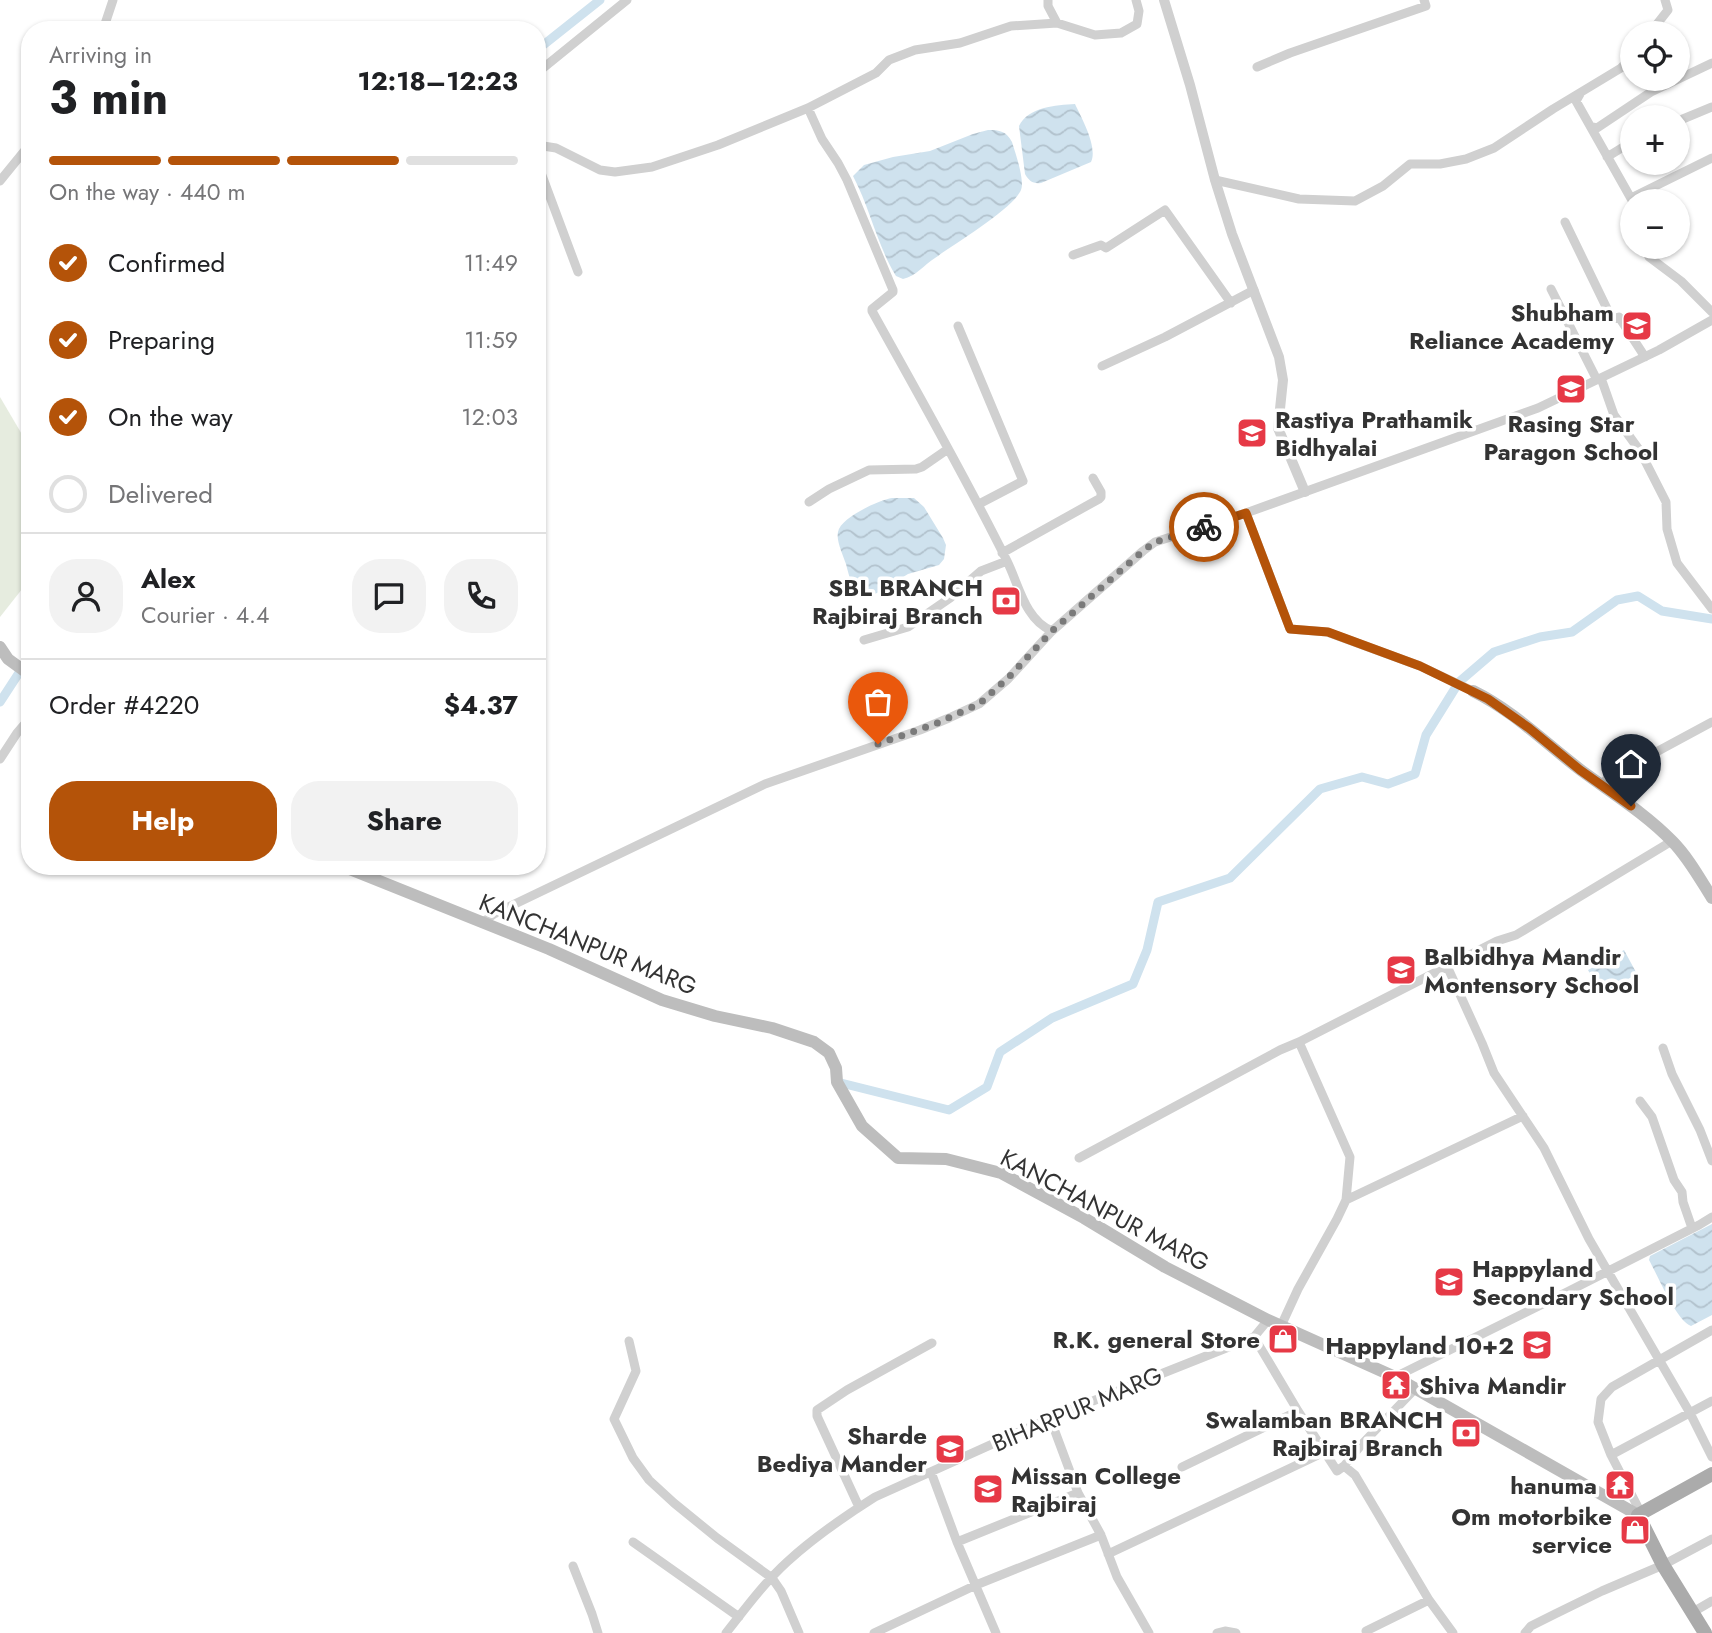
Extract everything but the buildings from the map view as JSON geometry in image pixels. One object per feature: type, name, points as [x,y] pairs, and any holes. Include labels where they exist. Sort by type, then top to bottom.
[{"type":"main road","points":[[0,648],[8,659],[21,668]]},
{"type":"main road","points":[[1473,691],[1508,713],[1631,806],[1672,841],[1712,898]]},
{"type":"main road","name":"KANCHANPUR MARG","points":[[364,875],[549,950],[662,1000],[715,1016],[762,1025],[814,1042],[829,1053],[836,1068],[837,1082],[862,1126],[898,1158],[946,1159],[1001,1173],[1165,1267],[1268,1320],[1395,1377],[1639,1514]]},
{"type":"main road","points":[[1705,1633],[1663,1565],[1639,1514],[1712,1474]]},
{"type":"street","points":[[106,21],[113,0]]},
{"type":"street","points":[[546,66],[627,0]]},
{"type":"street","points":[[1048,0],[1048,6],[1058,23]]},
{"type":"street","points":[[546,146],[556,148],[600,170],[615,172],[652,166],[718,145],[808,108],[876,73],[889,60],[915,50],[960,43],[1011,26],[1058,23],[1095,35],[1121,33],[1137,24],[1139,11],[1136,0]]},
{"type":"street","points":[[1164,0],[1232,234],[1279,357],[1283,380],[1279,428],[1305,492]]},
{"type":"street","points":[[1257,67],[1426,6],[1424,0]]},
{"type":"street","points":[[1659,21],[1668,10],[1665,0]]},
{"type":"street","points":[[1590,126],[1597,128],[1651,92],[1712,63]]},
{"type":"street","points":[[1215,180],[1298,199],[1355,201],[1383,186],[1410,164],[1440,164],[1466,159],[1494,148],[1620,69]]},
{"type":"street","points":[[1580,92],[1576,101],[1626,189]]},
{"type":"street","points":[[1690,116],[1712,107]]},
{"type":"street","points":[[808,108],[822,139],[847,180],[893,290],[872,312],[979,504],[1031,613],[1038,623],[1052,631]]},
{"type":"street","points":[[1607,157],[1620,149]]},
{"type":"street","points":[[0,181],[21,155]]},
{"type":"street","points":[[1653,189],[1712,159]]},
{"type":"street","points":[[546,186],[578,272]]},
{"type":"street","points":[[1073,255],[1101,245],[1106,248],[1165,211],[1231,303]]},
{"type":"street","points":[[1565,222],[1612,319],[1619,317],[1645,357]]},
{"type":"street","points":[[1653,259],[1681,281],[1712,312]]},
{"type":"street","points":[[1551,289],[1599,379],[1614,415],[1640,451],[1666,502],[1667,529],[1677,564],[1708,596],[1712,609]]},
{"type":"street","points":[[1102,366],[1165,337],[1254,290]]},
{"type":"street","points":[[482,923],[494,914],[765,784],[920,730],[979,704],[1008,678],[1052,631],[1155,542],[1246,513],[1538,408],[1645,357],[1712,320]]},
{"type":"street","points":[[958,326],[1023,481],[979,504]]},
{"type":"street","points":[[809,502],[869,470],[922,467],[948,449]]},
{"type":"street","points":[[864,640],[908,628],[950,598],[981,571],[1099,499],[1101,492],[1093,478]]},
{"type":"street","points":[[1246,513],[1290,629],[1328,632],[1420,666],[1473,691]]},
{"type":"street","points":[[1601,785],[1608,778],[1712,722]]},
{"type":"street","points":[[0,759],[21,728]]},
{"type":"street","points":[[1079,1158],[1280,1051],[1497,941],[1516,935],[1672,841]]},
{"type":"street","points":[[1447,966],[1494,1073],[1544,1148],[1577,1215],[1690,1413],[1712,1457]]},
{"type":"street","points":[[1281,1326],[1346,1200],[1350,1157],[1299,1042]]},
{"type":"street","points":[[1663,1048],[1712,1161]]},
{"type":"street","points":[[1640,1101],[1652,1117],[1674,1180],[1682,1192],[1692,1228]]},
{"type":"street","points":[[1346,1200],[1522,1116]]},
{"type":"street","points":[[1395,1377],[1712,1217]]},
{"type":"street","name":"BIHARPUR MARG","points":[[726,1633],[786,1563],[859,1507],[894,1488],[1050,1418],[1254,1337],[1268,1320]]},
{"type":"street","points":[[1639,1514],[1598,1422],[1601,1399],[1612,1387],[1712,1330]]},
{"type":"street","points":[[1254,1337],[1337,1471],[1415,1389]]},
{"type":"street","points":[[629,1341],[636,1371],[614,1419],[633,1458],[649,1480],[674,1503],[772,1578],[781,1591],[799,1633]]},
{"type":"street","points":[[859,1507],[817,1416],[817,1410],[847,1390],[932,1343]]},
{"type":"street","points":[[1611,1455],[1712,1401]]},
{"type":"street","points":[[1182,1467],[1298,1411]]},
{"type":"street","points":[[1050,1418],[1078,1493],[1101,1535],[1116,1577],[1149,1633]]},
{"type":"street","points":[[1108,1554],[1316,1456],[1323,1450]]},
{"type":"street","points":[[1343,1466],[1355,1475],[1429,1600],[1453,1633]]},
{"type":"street","points":[[931,1472],[996,1633]]},
{"type":"street","points":[[957,1542],[1078,1493]]},
{"type":"street","points":[[874,1633],[976,1585],[1101,1535]]},
{"type":"street","points":[[1525,1633],[1531,1626],[1663,1565],[1712,1539]]},
{"type":"street","points":[[634,1542],[739,1617]]},
{"type":"street","points":[[573,1566],[597,1633]]},
{"type":"street","points":[[1366,1631],[1429,1600]]},
{"type":"street","points":[[1693,1612],[1712,1601]]},
{"type":"street","points":[[1217,1633],[1236,1633]]},
{"type":"shaded area","points":[[0,397],[21,433],[21,590],[0,617]]},
{"type":"water","points":[[1075,104],[1091,141],[1091,162],[1041,183],[1032,182],[1025,174],[1019,126],[1036,111],[1051,106]]},
{"type":"water","points":[[988,130],[1002,132],[1012,142],[1022,185],[1016,198],[916,273],[903,279],[896,276],[853,176],[864,165],[930,151]]},
{"type":"water","points":[[892,498],[914,498],[924,507],[946,545],[944,559],[939,565],[908,574],[877,593],[862,598],[850,578],[838,532],[845,521],[878,502]]},
{"type":"water","points":[[1624,950],[1637,974],[1601,994],[1588,970]]},
{"type":"water","points":[[1712,1224],[1712,1315],[1691,1326],[1673,1307],[1649,1260],[1650,1256]]},
{"type":"waterway","points":[[546,43],[600,0]]},
{"type":"waterway","points":[[837,1082],[949,1110],[987,1087],[1000,1052],[1052,1018],[1133,984],[1147,950],[1158,902],[1230,878],[1320,789],[1362,777],[1388,784],[1415,774],[1426,735],[1459,682],[1494,652],[1540,637],[1572,632],[1617,600],[1638,596],[1662,611],[1712,619]]},
{"type":"waterway","points":[[0,702],[21,670]]},
{"type":"way so far","points":[[878,744],[920,730],[979,704],[1008,678],[1052,631],[1143,551],[1155,542],[1204,527]]},
{"type":"place","name":"Shubham Reliance Academy","points":[[1637,326]]},
{"type":"place","name":"Rasing Star Paragon School","points":[[1571,389]]},
{"type":"place","name":"Rastiya Prathamik Bidhyalai","points":[[1252,433]]},
{"type":"place","name":"SBL BRANCH Rajbiraj Branch","points":[[1006,601]]},
{"type":"place","name":"Balbidhya Mandir Montensory School","points":[[1401,970]]},
{"type":"place","name":"Happyland Secondary School","points":[[1449,1282]]},
{"type":"place","name":"R.K. general Store","points":[[1283,1339]]},
{"type":"place","name":"Happyland 10+2","points":[[1537,1345]]},
{"type":"place","name":"Shiva Mandir","points":[[1396,1385]]},
{"type":"place","name":"Swalamban BRANCH Rajbiraj Branch","points":[[1466,1433]]},
{"type":"place","name":"Sharde Bediya Mander","points":[[950,1449]]},
{"type":"place","name":"hanuma","points":[[1620,1485]]},
{"type":"place","name":"Missan College Rajbiraj","points":[[988,1489]]},
{"type":"place","name":"Om motorbike service","points":[[1635,1530]]},
{"type":"route","points":[[1204,527],[1246,513],[1290,629],[1328,632],[1420,666],[1488,699],[1631,806]]}]
